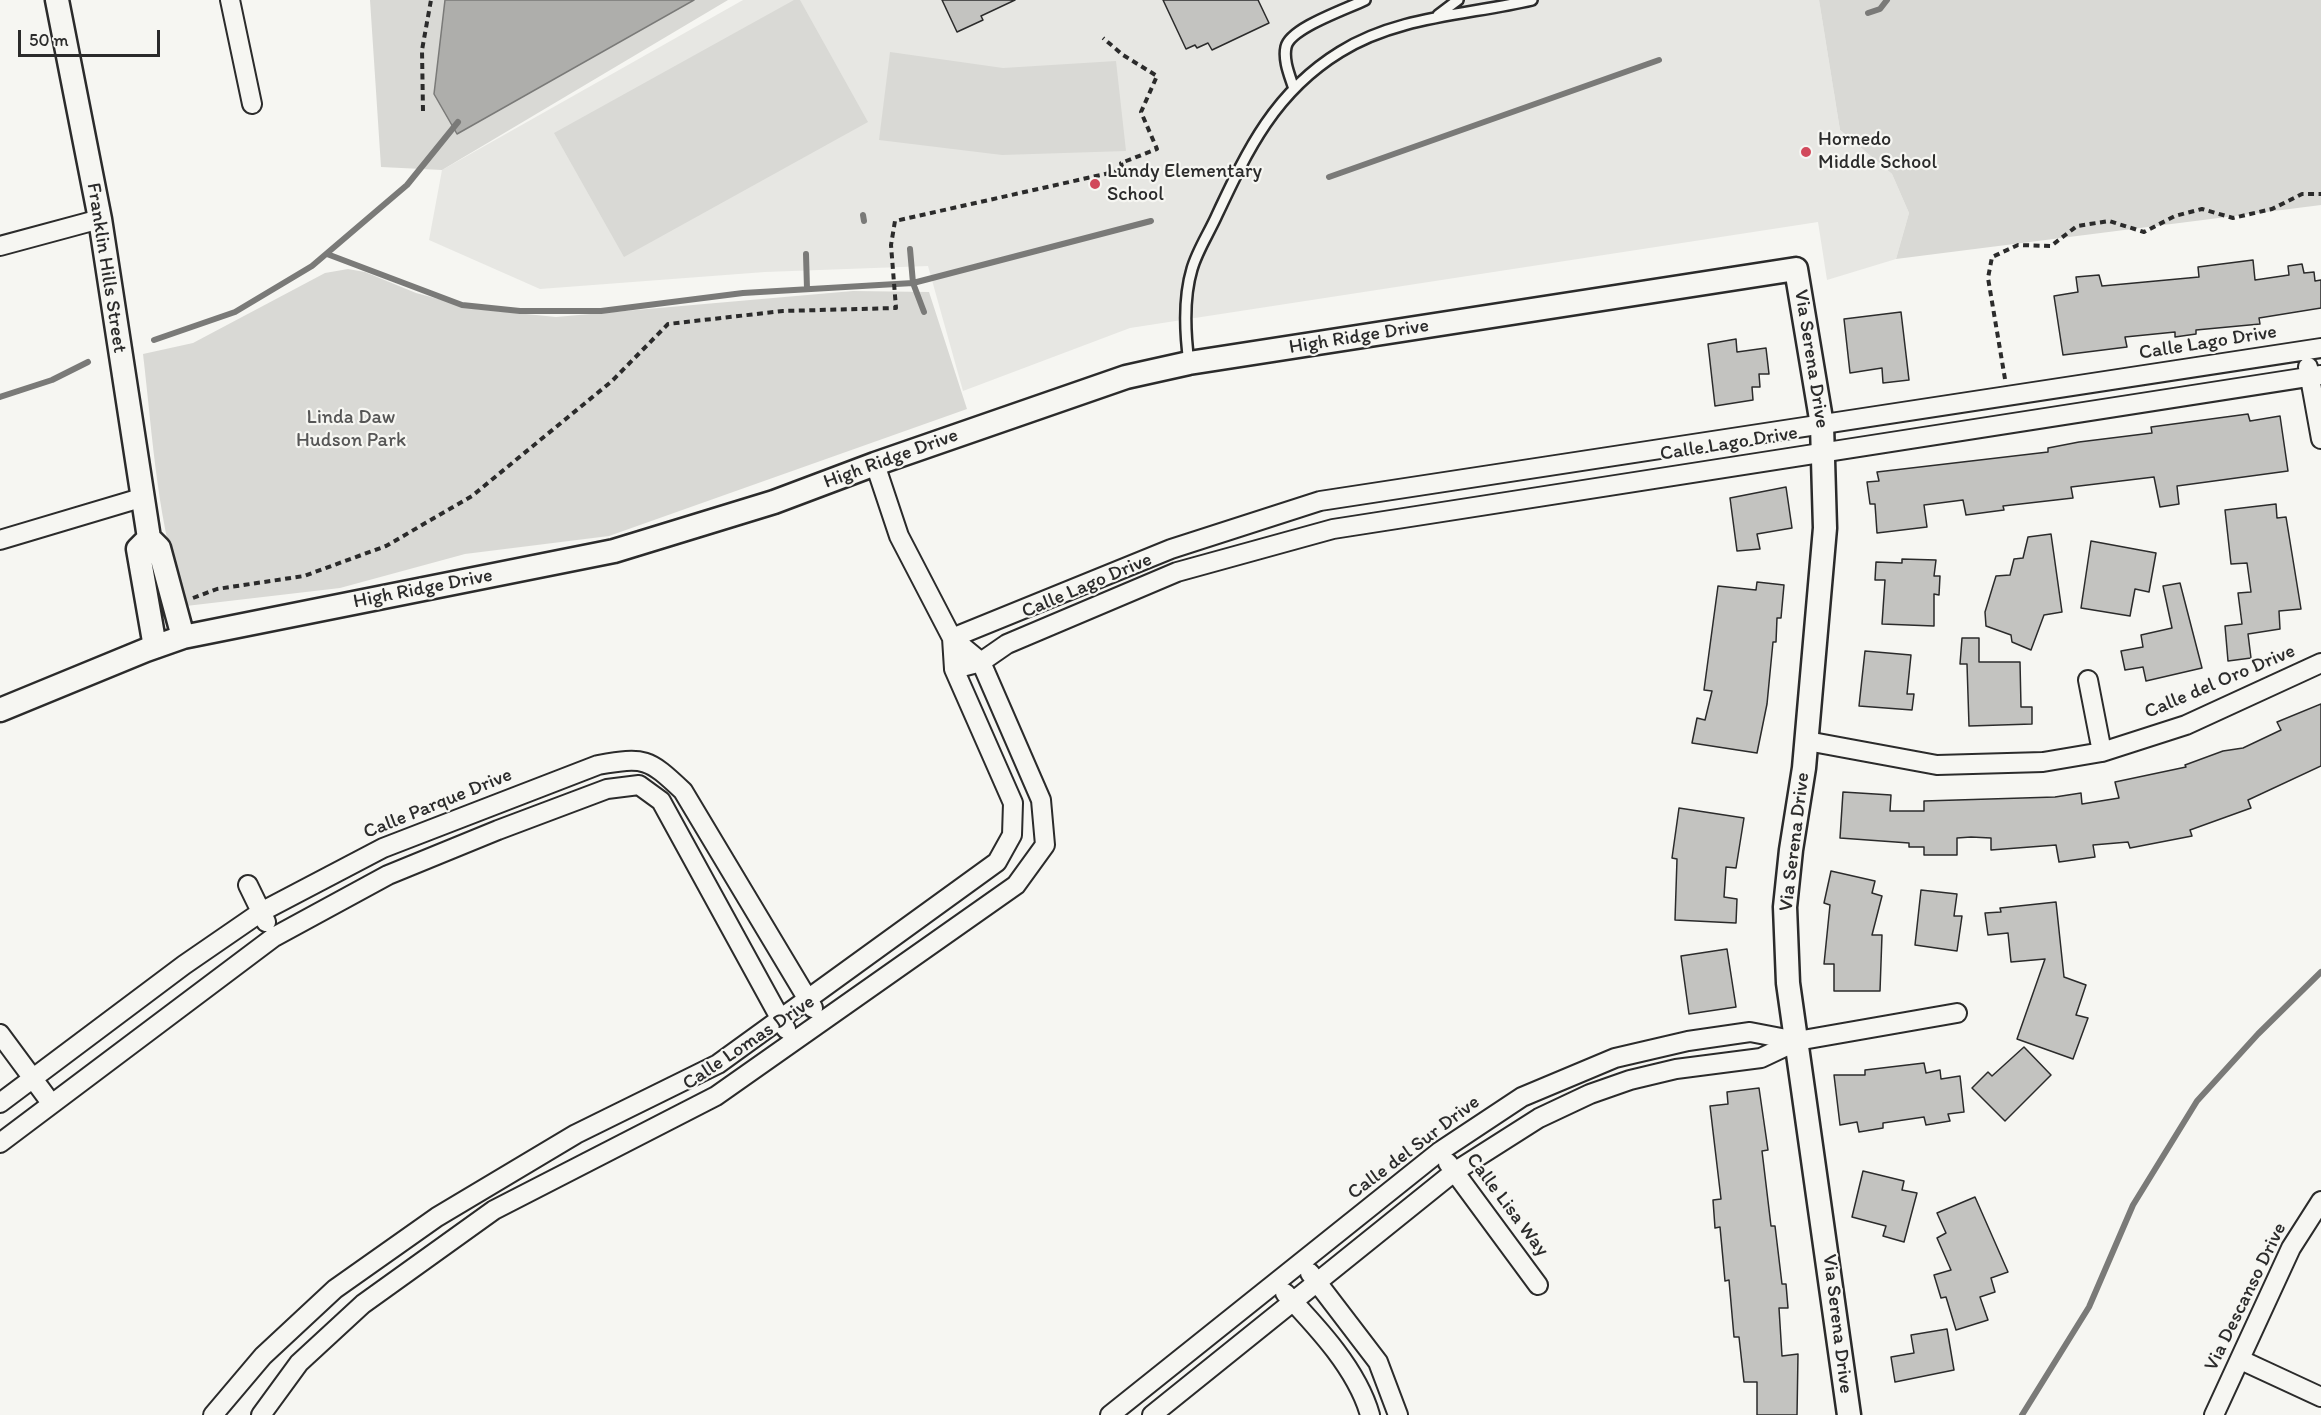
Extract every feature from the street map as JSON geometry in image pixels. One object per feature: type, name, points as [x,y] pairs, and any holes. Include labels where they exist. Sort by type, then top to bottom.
[{"type":"street","name":"Franklin Hills Street","points":[[57,0],[100,219],[149,538],[159,548],[183,637]]},
{"type":"street","points":[[230,0],[252,104]]},
{"type":"street","points":[[0,246],[100,219]]},
{"type":"street","name":"High Ridge Drive","points":[[0,710],[183,637],[614,551],[774,502],[875,464],[1126,377],[1189,363],[1796,269]]},
{"type":"street","name":"Via Serena Drive","points":[[1796,269],[1822,424],[1825,528],[1807,741],[1785,907],[1788,983],[1849,1415]]},
{"type":"street","points":[[2313,350],[2321,439]]},
{"type":"street","name":"Calle Lago Drive","points":[[952,638],[1171,549],[1320,501],[2313,350]]},
{"type":"street","name":"Calle Lago Drive","points":[[954,669],[981,662],[1007,644],[1177,572],[1333,529],[2315,376]]},
{"type":"street","points":[[2066,389],[2069,415]]},
{"type":"street","name":"Calle Lomas Drive","points":[[261,1415],[299,1363],[363,1304],[494,1210],[716,1096],[1016,885],[1045,845],[1041,800],[981,662],[952,638],[899,536],[875,464]]},
{"type":"street","points":[[1535,469],[1539,497]]},
{"type":"street","points":[[0,540],[144,497]]},
{"type":"street","points":[[1234,529],[1241,555]]},
{"type":"street","name":"Franklin Hills Street","points":[[149,538],[138,549],[155,647]]},
{"type":"street","name":"Calle Lomas Drive","points":[[213,1415],[263,1356],[335,1289],[437,1216],[576,1134],[718,1064],[998,862],[1012,835],[1013,803],[954,669],[952,638]]},
{"type":"street","name":"Calle del Oro Drive","points":[[1807,741],[1937,765],[2043,762],[2102,752],[2186,725],[2321,663]]},
{"type":"street","points":[[2088,680],[2102,752]]},
{"type":"street","name":"Calle Parque Drive","points":[[0,1103],[31,1078],[261,912],[383,848],[598,765],[629,760],[642,762]]},
{"type":"street","points":[[639,785],[642,762],[656,765],[683,791],[822,1022]]},
{"type":"street","points":[[0,1143],[274,937],[388,875],[607,789],[639,785],[660,801],[793,1042]]},
{"type":"street","points":[[1012,835],[1045,845]]},
{"type":"street","points":[[248,885],[274,937]]},
{"type":"street","points":[[936,906],[955,928]]},
{"type":"street","name":"Calle del Sur Drive","points":[[1152,1415],[1454,1172],[1539,1118],[1590,1094],[1630,1080],[1676,1069],[1761,1058],[1797,1041],[1957,1013]]},
{"type":"street","name":"Calle del Sur Drive","points":[[1110,1415],[1439,1152],[1522,1097],[1615,1058],[1688,1041],[1750,1032],[1797,1041]]},
{"type":"street","points":[[0,1034],[51,1103]]},
{"type":"street","name":"Calle Lisa Way","points":[[1439,1152],[1538,1285]]},
{"type":"street","points":[[485,1188],[494,1210]]},
{"type":"street","name":"Via Descanso Drive","points":[[2214,1415],[2291,1248],[2321,1201]]},
{"type":"street","points":[[1275,1283],[1341,1361],[1372,1415],[1398,1411],[1378,1362],[1302,1263]]},
{"type":"street","points":[[2241,1360],[2321,1397]]},
{"type":"lane","points":[[1294,89],[1286,57],[1286,47],[1293,34],[1365,0]]},
{"type":"lane","points":[[1436,16],[1458,0]]},
{"type":"lane","points":[[1189,363],[1185,335],[1187,294],[1192,268],[1250,146],[1269,118],[1294,89],[1341,51],[1373,36],[1436,16],[1485,11],[1532,0]]},
{"type":"path","points":[[423,111],[422,50],[431,0]]},
{"type":"path","points":[[190,600],[217,589],[304,576],[386,546],[472,496],[612,381],[668,324],[783,311],[896,308],[891,245],[895,221],[1123,171],[1121,163],[1157,149],[1141,112],[1157,76],[1123,55],[1103,38]]},
{"type":"path","points":[[2008,397],[1988,278],[1992,256],[2018,245],[2051,246],[2077,226],[2109,221],[2144,232],[2175,216],[2202,209],[2233,218],[2272,209],[2302,194],[2321,194]]},
{"type":"shaded area","points":[[445,0],[694,0],[457,134],[434,94]]},
{"type":"shaded area","name":"Lundy Elementary School","points":[[743,0],[1819,0],[1840,130],[1892,174],[1909,213],[1896,259],[1827,280],[1818,222],[1130,328],[963,391],[928,266],[765,272],[540,289],[429,240],[442,170]]},
{"type":"green space","points":[[370,0],[728,0],[442,170],[381,167]]},
{"type":"green space","points":[[794,0],[800,0],[868,122],[624,257],[554,133]]},
{"type":"green space","points":[[1819,0],[2321,0],[2321,205],[1896,259],[1909,213],[1892,174],[1840,130]]},
{"type":"green space","points":[[890,52],[1003,68],[1116,61],[1126,151],[1002,155],[879,140]]},
{"type":"green space","name":"Linda Daw Hudson Park","points":[[348,269],[365,272],[416,293],[476,309],[556,317],[853,291],[929,292],[967,409],[609,536],[465,554],[340,588],[186,606],[168,545],[162,513],[143,354],[193,343],[325,273]]},
{"type":"building","points":[[942,0],[1015,0],[981,16],[983,20],[957,32]]},
{"type":"building","points":[[1163,0],[1258,0],[1269,23],[1212,50],[1208,43],[1197,48],[1195,45],[1186,49]]},
{"type":"building","points":[[2253,260],[2255,280],[2289,275],[2288,266],[2302,264],[2304,273],[2314,272],[2315,281],[2321,280],[2321,308],[2259,318],[2260,324],[2196,330],[2196,334],[2175,337],[2175,332],[2125,337],[2127,347],[2063,355],[2054,296],[2078,292],[2076,277],[2099,275],[2102,286],[2199,277],[2198,267]]},
{"type":"building","points":[[1901,312],[1909,380],[1883,383],[1882,368],[1850,373],[1844,319]]},
{"type":"building","points":[[1736,339],[1737,352],[1766,348],[1769,374],[1759,374],[1760,387],[1752,387],[1753,400],[1715,406],[1708,344]]},
{"type":"building","points":[[2248,414],[2250,421],[2280,416],[2288,471],[2177,486],[2179,504],[2160,507],[2154,477],[2071,487],[2073,498],[2003,506],[2004,510],[1966,515],[1963,500],[1924,505],[1927,527],[1877,533],[1875,504],[1870,504],[1867,482],[1879,481],[1877,472],[2048,452],[2048,448],[2079,442],[2152,433],[2151,427]]},
{"type":"building","points":[[1786,487],[1792,528],[1757,534],[1760,549],[1737,551],[1730,498]]},
{"type":"building","points":[[2276,504],[2277,518],[2286,517],[2301,609],[2279,611],[2280,629],[2248,634],[2251,658],[2228,661],[2225,626],[2242,624],[2238,593],[2251,592],[2247,563],[2231,564],[2225,510]]},
{"type":"building","points":[[2051,534],[2062,612],[2044,615],[2031,650],[2012,642],[2011,635],[1986,626],[1985,612],[1996,576],[2010,575],[2014,559],[2023,558],[2028,537]]},
{"type":"building","points":[[2091,541],[2156,553],[2149,592],[2135,589],[2130,616],[2081,608]]},
{"type":"building","points":[[1902,559],[1936,560],[1934,576],[1940,576],[1939,595],[1934,594],[1934,626],[1882,624],[1885,580],[1875,580],[1876,562],[1902,563]]},
{"type":"building","points":[[1757,582],[1784,585],[1781,618],[1777,618],[1767,704],[1757,753],[1692,743],[1697,718],[1705,720],[1712,691],[1704,690],[1718,586],[1756,590]]},
{"type":"building","points":[[2180,583],[2202,668],[2146,681],[2143,667],[2125,670],[2121,651],[2143,647],[2141,635],[2172,628],[2163,586]]},
{"type":"building","points":[[1962,638],[1979,638],[1979,662],[2020,662],[2021,707],[2032,707],[2032,724],[1969,726],[1967,664],[1960,664]]},
{"type":"building","points":[[1865,651],[1911,655],[1907,694],[1914,694],[1912,710],[1859,706]]},
{"type":"building","points":[[2321,704],[2321,766],[2248,800],[2251,808],[2190,830],[2192,836],[2130,848],[2128,842],[2093,845],[2095,857],[2059,862],[2056,845],[1991,850],[1991,838],[1957,838],[1957,855],[1924,855],[1924,847],[1909,847],[1909,843],[1840,838],[1843,792],[1891,795],[1890,811],[1924,811],[1924,801],[2055,797],[2081,793],[2082,804],[2119,798],[2115,782],[2186,767],[2185,765],[2223,751],[2243,748],[2281,730],[2277,722]]},
{"type":"building","points":[[1679,808],[1744,818],[1736,868],[1726,867],[1724,897],[1737,899],[1736,923],[1675,920],[1677,859],[1672,858]]},
{"type":"building","points":[[1831,871],[1875,881],[1872,893],[1882,896],[1872,935],[1882,935],[1880,991],[1834,991],[1834,964],[1824,964],[1830,905],[1824,903]]},
{"type":"building","points":[[1921,890],[1957,894],[1954,916],[1962,916],[1957,951],[1915,945]]},
{"type":"building","points":[[2056,902],[2064,977],[2086,985],[2076,1015],[2088,1018],[2073,1059],[2017,1039],[2045,959],[2011,962],[2008,933],[1988,935],[1985,913],[2001,912],[2000,908]]},
{"type":"building","points":[[1727,949],[1736,1007],[1689,1014],[1681,956]]},
{"type":"building","points":[[2024,1047],[2051,1075],[2005,1121],[1972,1088],[1988,1072],[1992,1076]]},
{"type":"building","points":[[1924,1063],[1926,1073],[1940,1070],[1941,1079],[1960,1076],[1964,1112],[1948,1114],[1950,1121],[1926,1125],[1924,1117],[1883,1123],[1883,1128],[1859,1132],[1857,1122],[1840,1125],[1834,1075],[1865,1075],[1865,1070]]},
{"type":"building","points":[[1759,1088],[1768,1150],[1762,1151],[1771,1226],[1775,1226],[1782,1284],[1786,1284],[1788,1308],[1779,1308],[1782,1356],[1798,1354],[1797,1415],[1757,1415],[1757,1382],[1744,1382],[1739,1337],[1734,1337],[1729,1280],[1725,1281],[1720,1227],[1715,1228],[1713,1200],[1721,1199],[1710,1106],[1728,1104],[1727,1092]]},
{"type":"building","points":[[1863,1171],[1904,1181],[1902,1190],[1917,1193],[1904,1242],[1883,1236],[1886,1226],[1852,1217]]},
{"type":"building","points":[[1975,1197],[2008,1272],[1991,1278],[1995,1292],[1980,1297],[1988,1320],[1956,1330],[1946,1297],[1941,1298],[1934,1275],[1951,1270],[1937,1238],[1946,1233],[1937,1213]]},
{"type":"building","points":[[1947,1329],[1954,1370],[1895,1382],[1891,1357],[1914,1353],[1911,1335]]},
{"type":"waterway","points":[[1868,13],[1880,9],[1887,0]]},
{"type":"waterway","points":[[1329,177],[1659,60]]},
{"type":"waterway","points":[[154,340],[235,312],[312,266],[407,185],[458,122]]},
{"type":"waterway","points":[[863,215],[864,221]]},
{"type":"waterway","points":[[327,254],[462,305],[520,311],[601,311],[743,293],[913,283],[1151,221]]},
{"type":"waterway","points":[[910,249],[913,283],[924,312]]},
{"type":"waterway","points":[[806,254],[807,289]]},
{"type":"waterway","points":[[0,397],[52,380],[88,362]]},
{"type":"waterway","points":[[2022,1415],[2089,1307],[2133,1205],[2197,1101],[2258,1034],[2321,972]]},
{"type":"place","name":"Hornedo Middle School","points":[[1806,152]]},
{"type":"place","name":"Lundy Elementary School","points":[[1095,184]]}]
